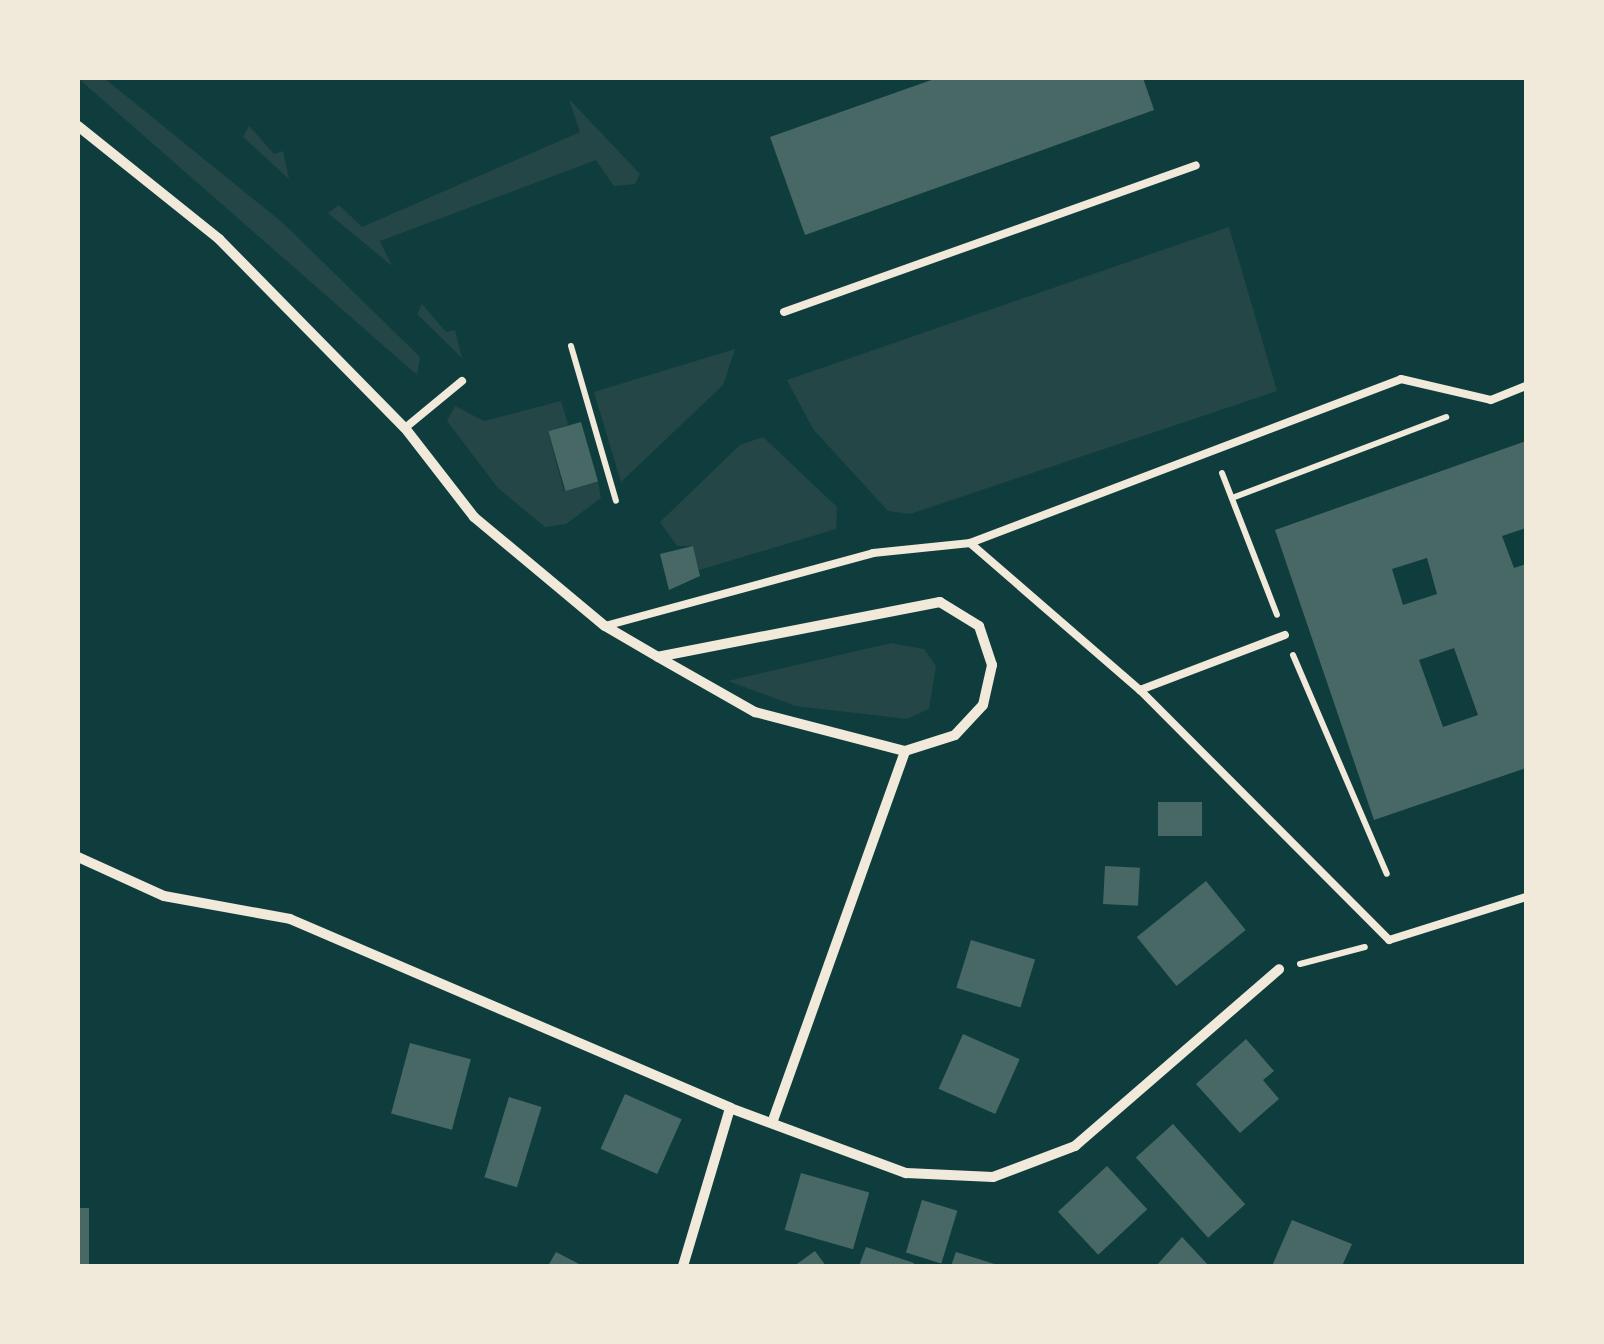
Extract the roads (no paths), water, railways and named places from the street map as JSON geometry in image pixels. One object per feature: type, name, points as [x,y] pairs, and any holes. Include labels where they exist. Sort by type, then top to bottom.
[{"type":"street","points":[[78,126],[219,239],[406,428],[474,517],[606,626],[658,657],[755,712],[904,751],[956,736],[983,705],[992,665],[979,626],[940,602],[658,657]]},
{"type":"street","points":[[772,1123],[904,751]]},
{"type":"street","points":[[78,857],[164,896],[290,919],[730,1108],[906,1173],[994,1177],[1076,1146],[1279,969]]},
{"type":"street","points":[[683,1266],[730,1108]]},
{"type":"lane","points":[[784,312],[1196,166]]},
{"type":"lane","points":[[606,626],[873,553],[970,543],[1401,379],[1490,400],[1526,386]]},
{"type":"lane","points":[[406,428],[462,381]]},
{"type":"lane","points":[[970,543],[1140,690],[1389,940],[1526,897]]},
{"type":"lane","points":[[1140,690],[1285,635]]}]
